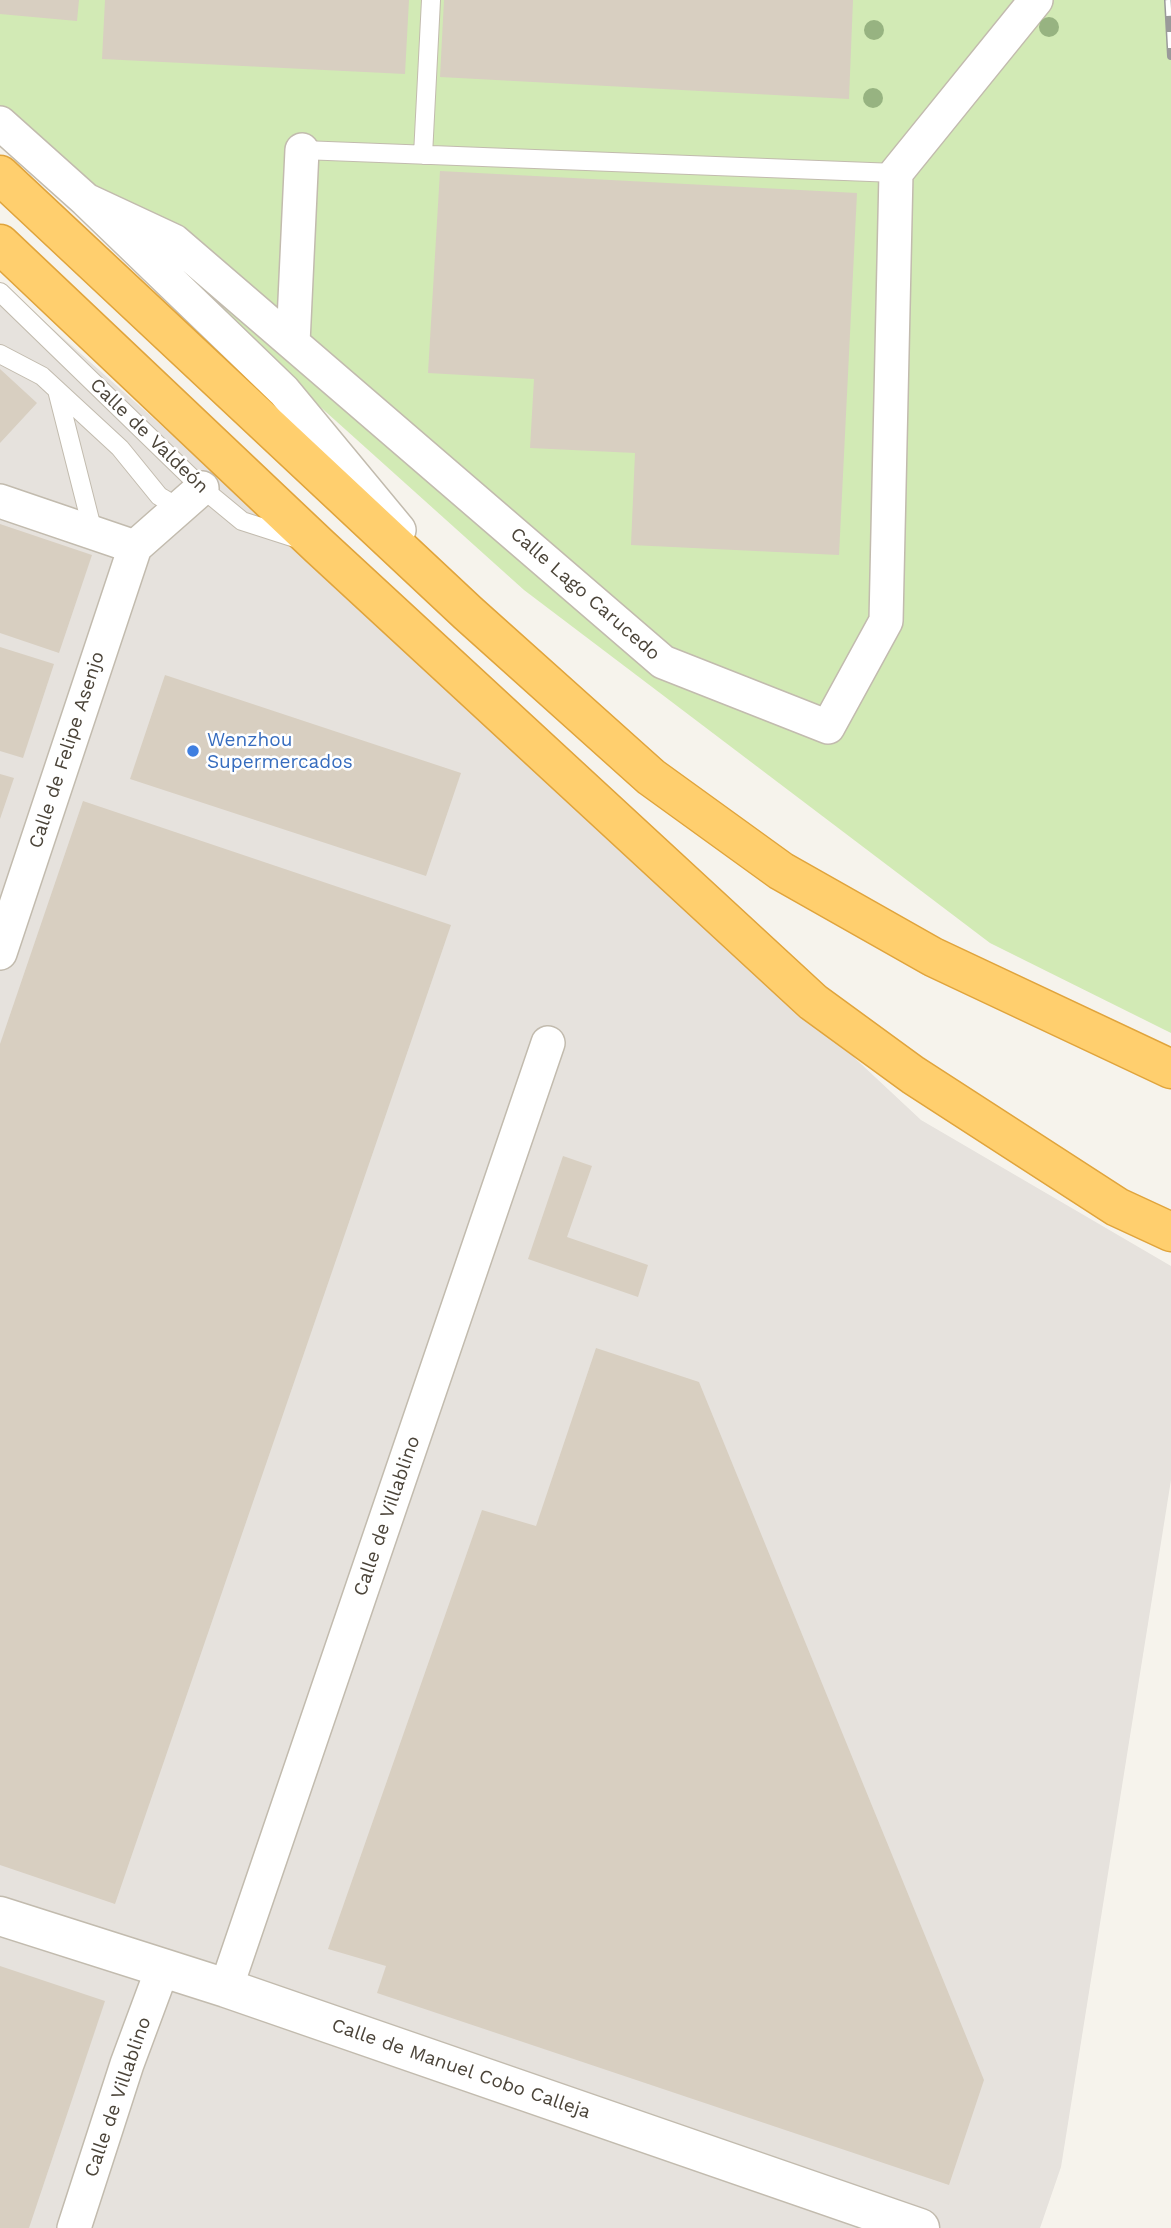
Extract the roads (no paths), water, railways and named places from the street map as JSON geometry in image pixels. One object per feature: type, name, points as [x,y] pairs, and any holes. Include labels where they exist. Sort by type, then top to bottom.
[{"type":"highway","points":[[0,175],[468,613],[651,777],[781,871],[933,957],[1171,1069]]},
{"type":"highway","points":[[0,244],[319,546],[813,1002],[913,1075],[1117,1207],[1171,1233]]},
{"type":"street","points":[[896,173],[1036,0]]},
{"type":"street","points":[[0,123],[86,200],[284,391],[468,613]]},
{"type":"street","points":[[293,343],[302,150]]},
{"type":"street","name":"Calle Lago Carucedo","points":[[86,200],[174,241],[663,662],[828,727],[886,621],[896,173]]},
{"type":"street","points":[[0,500],[135,547],[191,498]]},
{"type":"street","name":"Calle de Felipe Asenjo","points":[[0,953],[135,547]]},
{"type":"street","name":"Calle de Villablino","points":[[226,1989],[548,1043]]},
{"type":"street","name":"Calle de Manuel Cobo Calleja","points":[[0,1916],[163,1967],[920,2228]]},
{"type":"street","name":"Calle de Villablino","points":[[74,2228],[127,2064],[163,1967]]},
{"type":"lane","points":[[423,155],[431,0]]},
{"type":"lane","points":[[302,150],[896,173]]},
{"type":"lane","name":"Calle de Valdeón","points":[[0,292],[191,498]]},
{"type":"lane","name":"Calle de Valdeón","points":[[0,354],[42,376],[120,448],[159,496],[191,498],[242,521],[319,546]]},
{"type":"lane","name":"Calle de Valdeón","points":[[57,390],[93,532]]},
{"type":"railway","points":[[1168,0],[1171,56]]},
{"type":"place","name":"Wenzhou Supermercados","points":[[193,751]]}]
